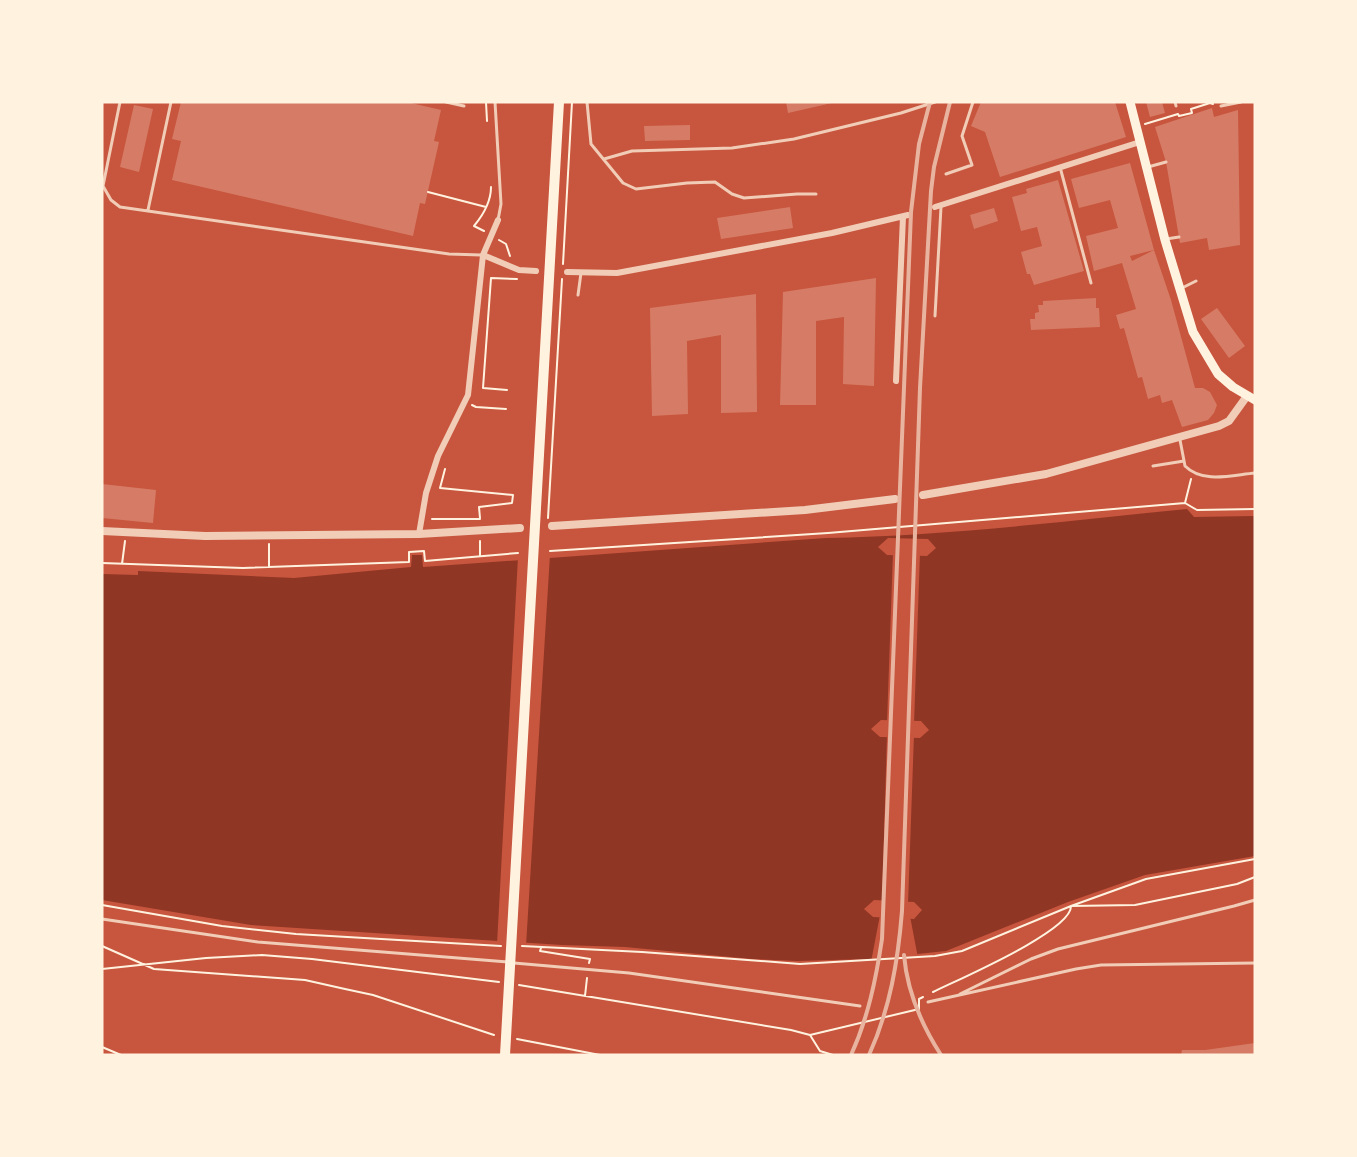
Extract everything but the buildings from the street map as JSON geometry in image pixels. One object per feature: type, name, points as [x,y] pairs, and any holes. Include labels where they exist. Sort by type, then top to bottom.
[{"type":"main road","points":[[505,1055],[559,102]]},
{"type":"main road","points":[[1130,102],[1165,240],[1193,332],[1218,374],[1251,398]]},
{"type":"street","points":[[938,206],[1140,142]]},
{"type":"street","points":[[567,272],[617,273],[832,233],[906,216],[896,381]]},
{"type":"street","points":[[418,534],[426,493],[438,456],[468,395],[483,255],[498,220]]},
{"type":"street","points":[[483,255],[519,270],[536,271]]},
{"type":"street","points":[[923,495],[1046,474],[1179,438],[1229,421],[1251,398]]},
{"type":"street","points":[[552,526],[794,511],[895,499]]},
{"type":"street","points":[[102,531],[205,536],[268,536],[418,534],[520,528]]},
{"type":"lane","points":[[120,102],[103,186],[111,200],[120,207],[449,254],[483,255]]},
{"type":"lane","points":[[148,210],[171,102]]},
{"type":"lane","points":[[446,102],[464,106]]},
{"type":"lane","points":[[495,102],[501,204],[498,220]]},
{"type":"lane","points":[[587,102],[591,144],[623,183],[636,189],[715,182],[732,194],[744,198],[816,194]]},
{"type":"lane","points":[[604,159],[632,151],[732,148],[794,139],[901,113],[935,102]]},
{"type":"lane","points":[[946,174],[972,165],[962,136],[973,102]]},
{"type":"lane","points":[[1221,106],[1241,102]]},
{"type":"lane","points":[[1147,168],[1166,162]]},
{"type":"lane","points":[[1060,167],[1091,284]]},
{"type":"lane","points":[[935,316],[938,206]]},
{"type":"lane","points":[[1165,240],[1179,237]]},
{"type":"lane","points":[[578,295],[581,273]]},
{"type":"lane","points":[[1179,289],[1196,281]]},
{"type":"lane","points":[[1179,438],[1184,461],[1190,471],[1209,477],[1255,473]]},
{"type":"lane","points":[[1154,466],[1184,461]]},
{"type":"lane","points":[[955,996],[1058,949],[1255,900]]},
{"type":"lane","points":[[102,919],[258,942],[609,971],[861,1006]]},
{"type":"lane","points":[[928,1002],[1101,965],[1255,963]]},
{"type":"path","points":[[1157,121],[1192,112],[1191,109],[1210,103]]},
{"type":"path","points":[[428,192],[487,208]]},
{"type":"path","points":[[471,404],[476,407],[506,409]]},
{"type":"path","points":[[445,469],[440,488],[513,495],[512,503],[479,507]]},
{"type":"path","points":[[1185,503],[1191,480]]},
{"type":"path","points":[[550,551],[828,532],[1185,503],[1197,510],[1255,509]]},
{"type":"path","points":[[427,514],[431,519],[480,519]]},
{"type":"path","points":[[268,536],[269,567]]},
{"type":"path","points":[[102,563],[269,567],[409,562],[409,552],[424,551],[425,561],[518,554]]},
{"type":"path","points":[[122,564],[124,552]]},
{"type":"path","points":[[517,946],[642,952],[800,964],[913,959],[962,951],[1071,906],[1146,879],[1255,859]]},
{"type":"path","points":[[1071,906],[1135,905],[1237,884],[1255,877]]},
{"type":"path","points":[[102,905],[222,926],[506,946]]},
{"type":"path","points":[[517,985],[810,1035],[920,1009],[919,999],[1048,933],[1065,920],[1072,910],[1071,906]]},
{"type":"path","points":[[102,946],[154,969],[315,982],[373,996],[497,1035]]},
{"type":"path","points":[[102,969],[262,955],[506,983]]},
{"type":"path","points":[[810,1035],[820,1051],[832,1055]]},
{"type":"path","points":[[509,1037],[600,1055]]},
{"type":"path","points":[[102,1047],[121,1055]]},
{"type":"shaded area","points":[[1187,509],[1194,517],[1255,516],[1255,856],[1145,875],[1068,902],[946,951],[869,959],[797,961],[752,959],[625,947],[251,925],[102,900],[102,574],[138,575],[138,571],[294,578],[411,567],[412,555],[422,555],[423,567],[826,538],[961,531]],"holes":[[[888,538],[928,539],[936,548],[927,556],[887,555],[878,547]],[[881,720],[921,721],[929,730],[920,738],[880,737],[871,729]],[[874,900],[914,902],[922,910],[914,919],[873,917],[864,909]]]},
{"type":"pier","points":[[893,552],[920,553],[914,724],[887,723]]},
{"type":"pier","points":[[550,555],[526,946],[497,944],[518,557]]},
{"type":"pier","points":[[887,734],[914,735],[908,904],[882,904]]},
{"type":"pier","points":[[880,915],[910,916],[918,958],[871,962]]},
{"type":"railway","points":[[851,1055],[871,998],[882,939],[911,212],[919,144],[930,102]]},
{"type":"railway","points":[[869,1055],[888,1002],[902,911],[920,388],[931,191],[934,167],[950,102]]},
{"type":"railway","points":[[904,955],[908,981],[916,1007],[941,1055]]}]
